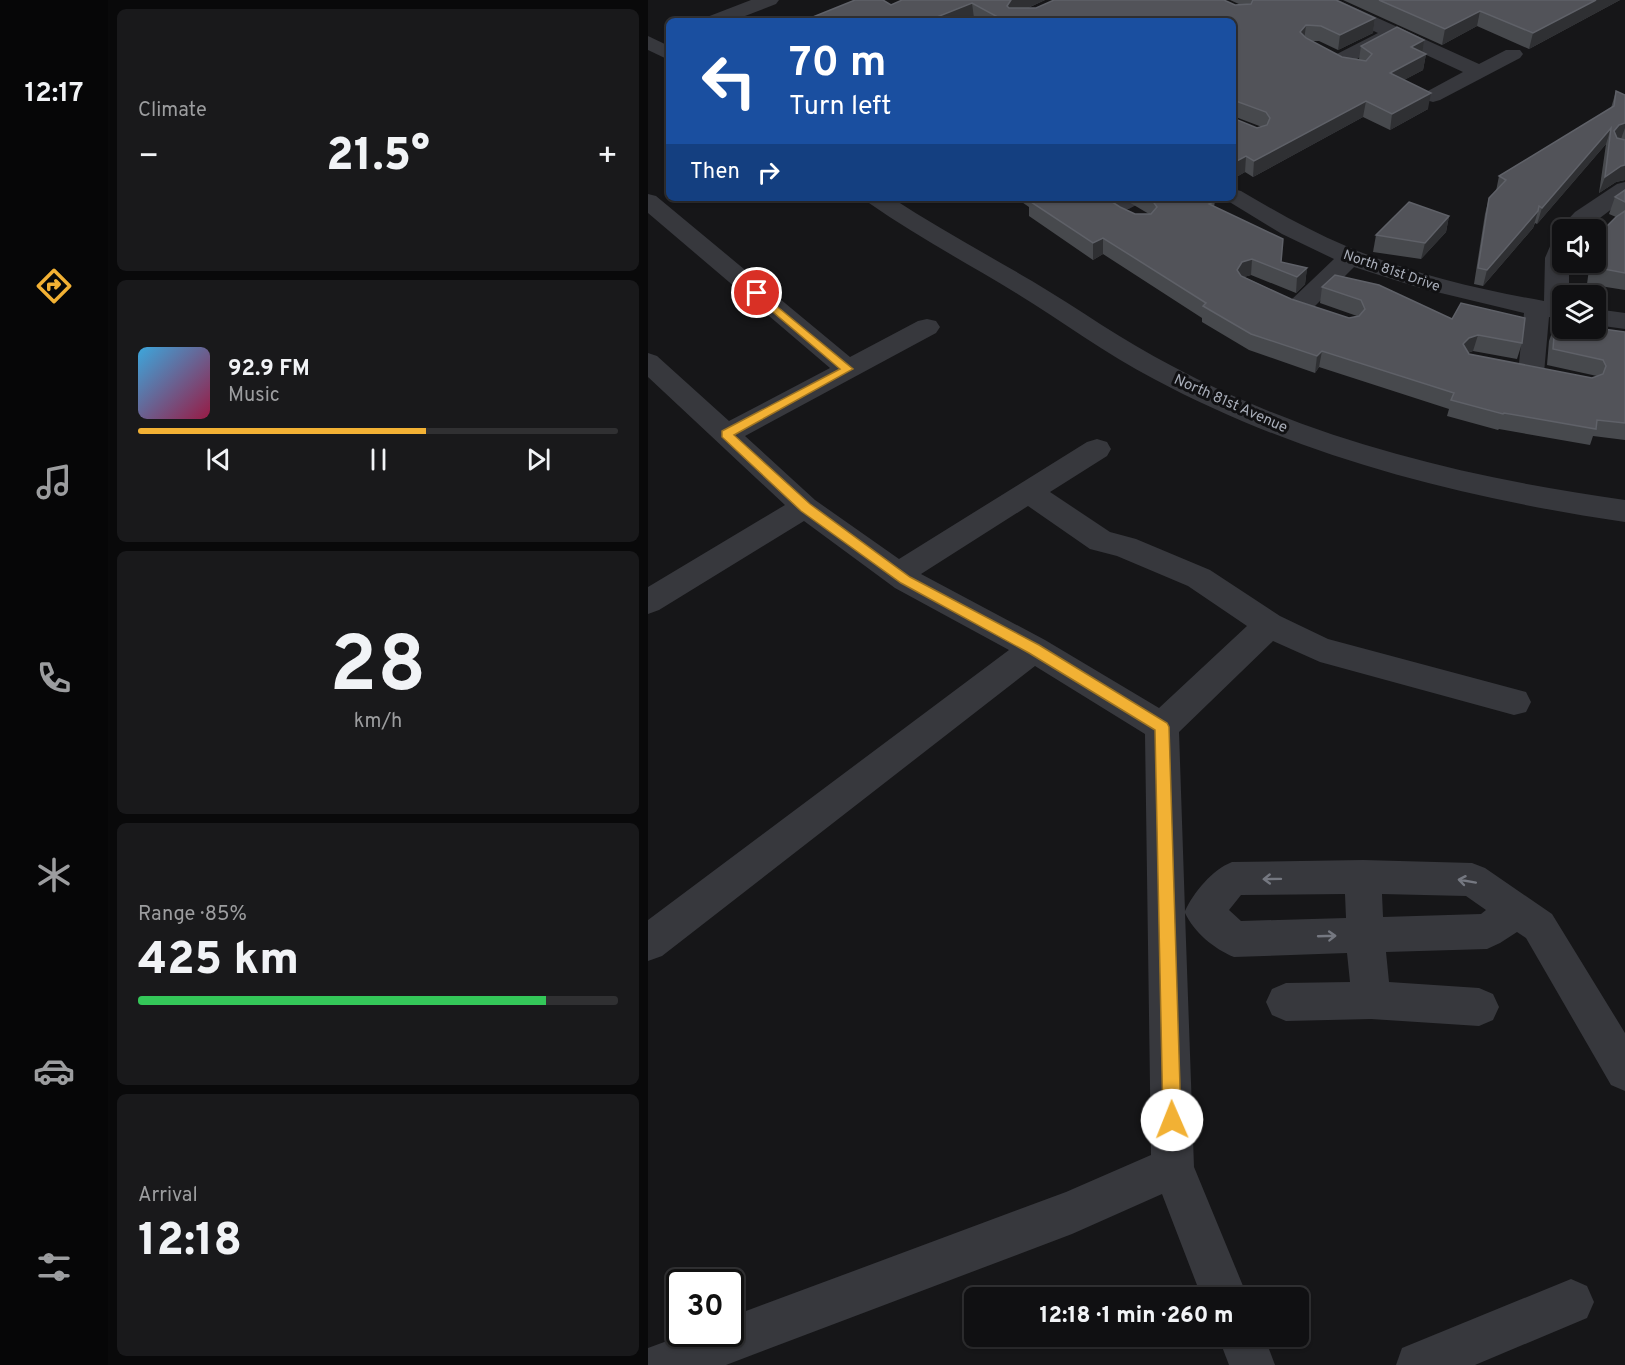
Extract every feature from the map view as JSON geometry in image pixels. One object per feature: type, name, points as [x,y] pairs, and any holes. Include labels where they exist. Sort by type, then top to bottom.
[{"type":"street","points":[[722,18],[768,0]]},
{"type":"street","points":[[1322,0],[1480,72]]},
{"type":"street","points":[[1364,73],[1329,56],[1394,32]]},
{"type":"street","points":[[1433,96],[1513,54]]},
{"type":"street","points":[[1581,219],[1625,189]]},
{"type":"street","name":"North 81st Drive","points":[[1236,198],[1285,226],[1350,257],[1443,288],[1552,310]]},
{"type":"street","points":[[648,201],[848,369]]},
{"type":"street","name":"North 81st Avenue","points":[[882,201],[942,240],[1068,314],[1122,350],[1181,382],[1250,414],[1337,445],[1491,490],[1625,511]]},
{"type":"street","points":[[1328,317],[1289,303],[1350,257]]},
{"type":"street","points":[[1530,373],[1552,313]]},
{"type":"street","points":[[1606,318],[1625,321]]},
{"type":"street","points":[[726,434],[927,327]]},
{"type":"street","points":[[650,367],[805,507],[898,574],[1034,649],[1162,727]]},
{"type":"street","points":[[898,574],[1097,449]]},
{"type":"street","points":[[1029,492],[1101,541],[1125,547],[1199,578],[1269,624],[1320,650],[1514,702]]},
{"type":"street","points":[[648,603],[805,507]]},
{"type":"street","points":[[1221,1287],[1173,1167],[1162,727],[1269,624]]},
{"type":"street","points":[[648,943],[1034,649]]},
{"type":"street","points":[[1204,912],[1232,879],[1363,877],[1472,880],[1539,926],[1625,1071]]},
{"type":"street","points":[[1363,877],[1371,1000]]},
{"type":"street","points":[[1167,912],[1204,912],[1234,939],[1487,931],[1516,911]]},
{"type":"street","points":[[1286,1002],[1371,1000],[1479,1007]]},
{"type":"street","points":[[664,1365],[1072,1212],[1173,1167]]},
{"type":"street","points":[[1419,1365],[1571,1302]]},
{"type":"street","points":[[1245,1347],[1252,1365]]},
{"type":"building","points":[[855,0],[883,0],[891,5],[902,0],[1011,0],[1007,6],[1009,8],[1036,8],[1054,0],[1224,0],[1235,5],[1251,4],[1253,0],[1336,0],[1375,18],[1340,35],[1321,26],[1306,25],[1300,32],[1306,38],[1342,57],[1366,61],[1372,54],[1361,46],[1397,27],[1424,40],[1411,47],[1426,54],[1390,73],[1431,93],[1392,114],[1366,101],[1254,161],[1246,156],[1236,161],[1236,119],[1257,128],[1267,125],[1270,118],[1266,112],[1236,101],[1236,18],[1000,18],[972,3],[934,18],[810,18]]},
{"type":"building","points":[[1379,0],[1596,0],[1533,33],[1480,11],[1445,29]]},
{"type":"building","points":[[1616,91],[1625,95],[1625,123],[1619,125],[1614,131],[1617,138],[1625,140],[1625,165],[1605,177],[1611,128],[1542,208],[1539,206],[1538,211],[1487,270],[1478,268],[1489,198],[1506,180],[1499,176],[1614,106]]},
{"type":"building","points":[[1625,190],[1625,202],[1615,197]]},
{"type":"building","points":[[1030,201],[1111,201],[1135,214],[1151,214],[1157,207],[1153,201],[1215,201],[1209,204],[1283,239],[1281,262],[1307,268],[1297,277],[1252,259],[1242,262],[1237,270],[1241,276],[1291,299],[1349,318],[1359,316],[1365,309],[1361,300],[1322,287],[1335,275],[1379,285],[1452,319],[1461,303],[1525,318],[1522,343],[1478,335],[1469,338],[1463,344],[1469,354],[1592,378],[1603,374],[1606,366],[1603,360],[1553,349],[1554,339],[1606,339],[1606,329],[1625,332],[1625,423],[1597,420],[1596,429],[1503,414],[1451,400],[1454,393],[1322,351],[1317,356],[1251,334],[1203,306],[1206,303],[1103,238],[1093,243]]},
{"type":"building","points":[[1409,202],[1449,216],[1425,243],[1376,235]]},
{"type":"building","points":[[1625,211],[1625,273],[1606,269],[1606,227]]},
{"type":"route","points":[[757,293],[848,369],[726,434],[805,507],[906,580],[1034,649],[1162,727],[1172,1120]]}]
